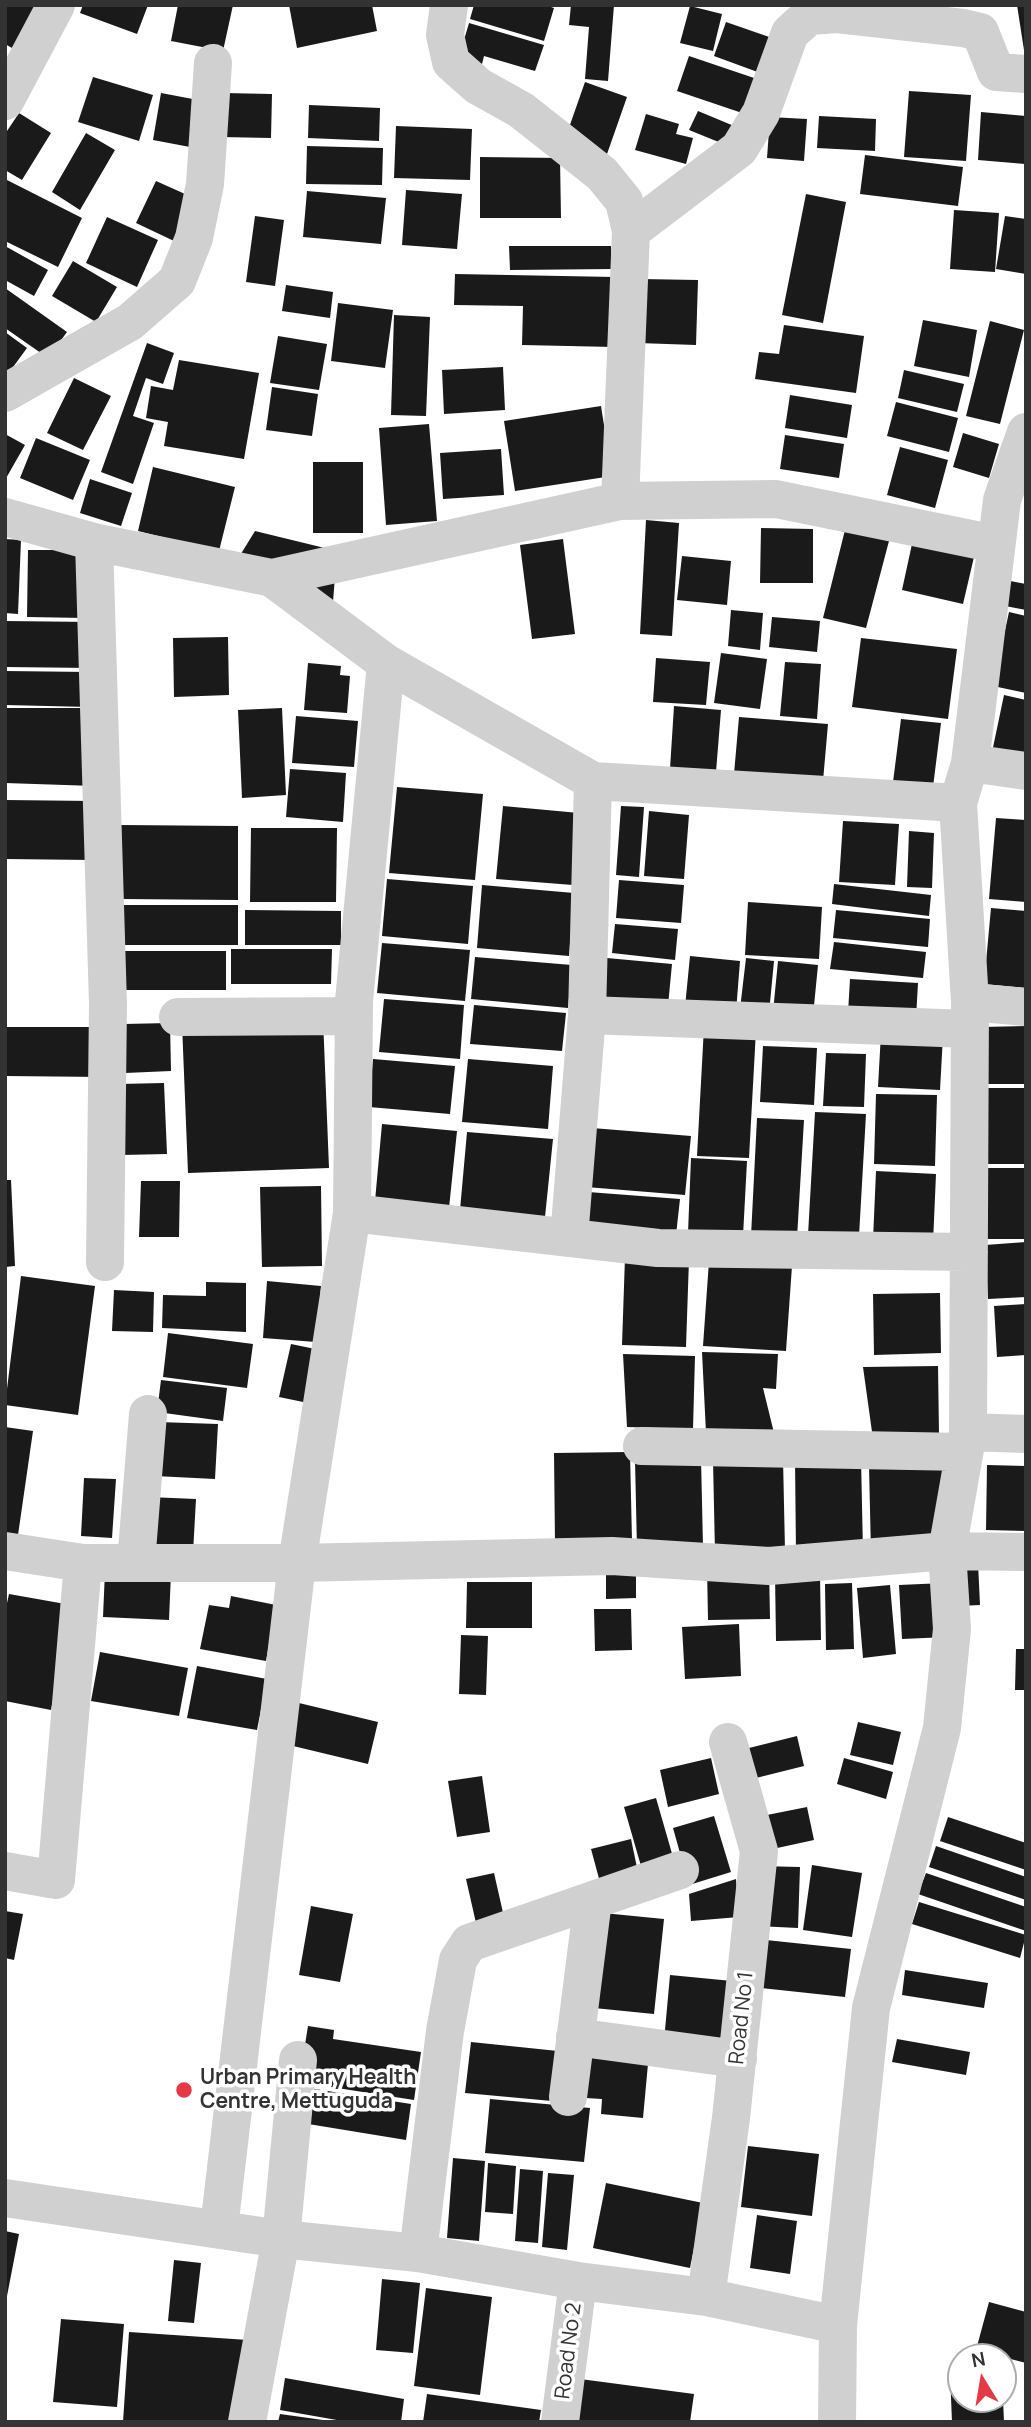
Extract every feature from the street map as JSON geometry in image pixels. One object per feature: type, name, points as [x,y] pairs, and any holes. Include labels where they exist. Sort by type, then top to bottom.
[{"type":"street","points":[[5,101],[56,5]]},
{"type":"street","points":[[449,5],[445,35],[451,62],[478,86],[521,110],[602,174],[624,201],[631,231],[620,501]]},
{"type":"street","points":[[631,231],[739,149],[761,113],[790,33],[809,16],[837,13],[980,32],[996,72],[1026,74]]},
{"type":"street","points":[[5,393],[130,322],[177,281],[194,238],[205,184],[213,64]]},
{"type":"street","points":[[837,2422],[838,2325],[871,2008],[942,1728],[952,1629],[947,1551],[966,1442],[969,1252],[969,1015],[958,803],[970,764],[996,544],[1014,503],[1026,432]]},
{"type":"street","points":[[5,517],[94,542],[272,578],[620,501],[776,499],[996,544]]},
{"type":"street","points":[[94,542],[108,1004],[105,1262]]},
{"type":"street","points":[[272,578],[386,663],[593,781],[958,803]]},
{"type":"street","points":[[334,1172],[342,1016],[386,663]]},
{"type":"street","points":[[970,764],[1026,771]]},
{"type":"street","points":[[569,1238],[586,1014],[593,781]]},
{"type":"street","points":[[586,1014],[969,1015],[1026,1007]]},
{"type":"street","points":[[178,1017],[342,1016]]},
{"type":"street","points":[[219,2228],[297,1563],[352,1213],[342,1016]]},
{"type":"street","points":[[352,1213],[658,1248],[969,1252]]},
{"type":"street","points":[[136,1563],[148,1414]]},
{"type":"street","points":[[642,1446],[966,1442],[1026,1434]]},
{"type":"street","points":[[5,1551],[83,1563],[297,1563],[612,1556],[769,1566],[947,1551],[1026,1552]]},
{"type":"street","points":[[5,1871],[56,1880],[83,1563]]},
{"type":"street","name":"Road No 1","points":[[706,2297],[738,2059],[759,1851],[728,1742]]},
{"type":"street","points":[[418,2253],[445,2031],[458,1960],[469,1943],[680,1870]]},
{"type":"street","points":[[568,2097],[593,1900]]},
{"type":"street","points":[[575,2037],[738,2059]]},
{"type":"street","points":[[247,2422],[281,2239],[298,2060]]},
{"type":"street","points":[[5,2199],[281,2239],[418,2253],[578,2281],[706,2297],[838,2325]]},
{"type":"street","name":"Road No 2","points":[[561,2422],[578,2281]]},
{"type":"building","points":[[5,5],[46,5],[19,52],[5,44]]},
{"type":"building","points":[[83,5],[148,5],[137,34],[80,13]]},
{"type":"building","points":[[178,5],[233,5],[223,51],[171,41]]},
{"type":"building","points":[[289,5],[372,5],[377,31],[297,48]]},
{"type":"building","points":[[474,5],[545,5],[554,8],[544,41],[470,19]]},
{"type":"building","points":[[571,5],[614,5],[608,81],[585,79],[589,27],[569,25]]},
{"type":"building","points":[[1017,5],[1026,5],[1026,50],[1024,50]]},
{"type":"building","points":[[690,6],[722,14],[713,51],[680,43]]},
{"type":"building","points":[[726,22],[775,39],[763,74],[714,56]]},
{"type":"building","points":[[469,23],[544,45],[535,71],[484,56],[482,64],[459,57]]},
{"type":"building","points":[[689,56],[760,80],[748,115],[677,91]]},
{"type":"building","points":[[93,77],[153,95],[139,141],[78,122]]},
{"type":"building","points":[[585,82],[627,97],[607,154],[565,139]]},
{"type":"building","points":[[909,91],[971,95],[966,161],[904,157]]},
{"type":"building","points":[[161,93],[198,100],[190,147],[153,140]]},
{"type":"building","points":[[223,93],[272,94],[271,138],[221,137]]},
{"type":"building","points":[[309,105],[380,108],[379,141],[308,138]]},
{"type":"building","points":[[698,111],[734,126],[726,145],[689,130]]},
{"type":"building","points":[[981,112],[1026,116],[1025,164],[978,160]]},
{"type":"building","points":[[19,113],[51,133],[22,180],[5,170],[5,134]]},
{"type":"building","points":[[646,114],[679,124],[676,134],[693,138],[686,164],[635,150]]},
{"type":"building","points":[[819,116],[876,119],[875,151],[817,148]]},
{"type":"building","points":[[770,117],[807,119],[804,161],[767,158]]},
{"type":"building","points":[[396,126],[472,129],[470,180],[394,178]]},
{"type":"building","points":[[86,133],[115,150],[80,210],[52,192]]},
{"type":"building","points":[[307,146],[383,148],[382,185],[306,184]]},
{"type":"building","points":[[865,155],[963,167],[958,206],[860,194]]},
{"type":"building","points":[[480,157],[560,158],[561,218],[480,218]]},
{"type":"building","points":[[5,179],[82,218],[58,267],[5,241]]},
{"type":"building","points":[[156,181],[194,198],[174,241],[136,223]]},
{"type":"building","points":[[406,190],[462,194],[457,249],[402,245]]},
{"type":"building","points":[[307,191],[386,198],[381,244],[303,237]]},
{"type":"building","points":[[806,194],[846,202],[823,323],[782,315]]},
{"type":"building","points":[[954,210],[999,213],[995,272],[950,269]]},
{"type":"building","points":[[255,216],[284,220],[275,286],[246,282]]},
{"type":"building","points":[[1005,216],[1026,219],[1026,274],[996,269]]},
{"type":"building","points":[[107,217],[158,240],[137,287],[86,263]]},
{"type":"building","points":[[5,246],[48,270],[34,296],[5,280]]},
{"type":"building","points":[[509,246],[611,246],[612,269],[510,270]]},
{"type":"building","points":[[73,261],[117,287],[96,322],[52,296]]},
{"type":"building","points":[[455,274],[615,277],[614,347],[522,345],[523,306],[454,305]]},
{"type":"building","points":[[640,279],[698,280],[696,345],[638,343]]},
{"type":"building","points":[[286,285],[333,292],[330,318],[282,311]]},
{"type":"building","points":[[5,288],[67,332],[48,358],[5,328]]},
{"type":"building","points":[[338,303],[393,310],[385,368],[331,361]]},
{"type":"building","points":[[394,315],[430,317],[426,416],[391,415]]},
{"type":"building","points":[[923,320],[977,330],[969,377],[914,366]]},
{"type":"building","points":[[990,321],[1024,330],[1000,424],[966,416]]},
{"type":"building","points":[[784,325],[864,336],[856,393],[755,379],[759,352],[779,354]]},
{"type":"building","points":[[5,332],[27,348],[5,378]]},
{"type":"building","points":[[278,336],[327,344],[319,390],[270,383]]},
{"type":"building","points":[[147,343],[174,353],[163,384],[146,378],[133,416],[154,423],[133,484],[101,472]]},
{"type":"building","points":[[179,360],[259,373],[244,459],[164,446],[168,422],[146,418],[151,386],[173,390]]},
{"type":"building","points":[[503,367],[505,410],[444,414],[442,370]]},
{"type":"building","points":[[904,370],[964,384],[957,412],[898,398]]},
{"type":"building","points":[[74,378],[111,396],[83,450],[47,433]]},
{"type":"building","points":[[272,387],[318,394],[312,436],[266,430]]},
{"type":"building","points":[[790,395],[852,405],[847,438],[785,428]]},
{"type":"building","points":[[896,402],[958,418],[949,452],[887,436]]},
{"type":"building","points":[[601,406],[612,476],[515,491],[504,421]]},
{"type":"building","points":[[429,424],[437,521],[386,525],[379,428]]},
{"type":"building","points":[[963,433],[999,444],[989,478],[953,467]]},
{"type":"building","points":[[5,434],[25,445],[5,480]]},
{"type":"building","points":[[785,435],[844,444],[839,478],[780,469]]},
{"type":"building","points":[[36,438],[90,460],[73,500],[20,478]]},
{"type":"building","points":[[900,447],[948,460],[935,508],[887,495]]},
{"type":"building","points":[[501,449],[504,495],[443,499],[440,453]]},
{"type":"building","points":[[313,462],[363,462],[363,533],[313,533]]},
{"type":"building","points":[[153,467],[235,487],[219,551],[138,531]]},
{"type":"building","points":[[90,479],[132,493],[121,526],[80,513]]},
{"type":"building","points":[[646,520],[679,523],[672,636],[640,634]]},
{"type":"building","points":[[761,528],[813,529],[813,583],[760,583]]},
{"type":"building","points":[[845,530],[889,541],[866,628],[823,618]]},
{"type":"building","points":[[255,531],[337,551],[333,602],[231,570]]},
{"type":"building","points":[[5,539],[21,540],[18,614],[5,613]]},
{"type":"building","points":[[563,539],[575,634],[532,639],[520,545]]},
{"type":"building","points":[[912,544],[974,557],[963,604],[902,590]]},
{"type":"building","points":[[28,550],[86,550],[85,618],[27,617]]},
{"type":"building","points":[[682,556],[731,561],[727,605],[677,600]]},
{"type":"building","points":[[1005,580],[1026,584],[1026,610],[1000,605]]},
{"type":"building","points":[[731,610],[763,613],[760,650],[728,646]]},
{"type":"building","points":[[1009,612],[1026,616],[1026,693],[993,686]]},
{"type":"building","points":[[772,617],[820,621],[817,652],[769,647]]},
{"type":"building","points":[[5,621],[92,622],[91,668],[5,667]]},
{"type":"building","points":[[228,637],[229,695],[174,697],[173,638]]},
{"type":"building","points":[[861,638],[957,649],[948,719],[852,707]]},
{"type":"building","points":[[721,653],[767,659],[760,709],[714,703]]},
{"type":"building","points":[[656,658],[710,662],[706,705],[653,702]]},
{"type":"building","points":[[785,662],[821,664],[817,719],[780,716]]},
{"type":"building","points":[[308,663],[341,666],[340,675],[350,676],[347,713],[304,710]]},
{"type":"building","points":[[5,671],[89,672],[89,707],[5,705]]},
{"type":"building","points":[[1004,695],[1026,700],[1026,762],[991,757]]},
{"type":"building","points":[[674,706],[721,710],[716,772],[670,769]]},
{"type":"building","points":[[5,708],[93,708],[95,786],[5,783]]},
{"type":"building","points":[[282,708],[286,795],[242,798],[238,710]]},
{"type":"building","points":[[296,716],[358,721],[354,767],[292,763]]},
{"type":"building","points":[[739,717],[828,724],[823,781],[734,774]]},
{"type":"building","points":[[901,719],[941,723],[932,795],[892,790]]},
{"type":"building","points":[[290,769],[346,773],[343,822],[286,817]]},
{"type":"building","points":[[397,787],[483,794],[475,880],[389,873]]},
{"type":"building","points":[[5,800],[93,801],[92,860],[5,859]]},
{"type":"building","points":[[503,806],[579,813],[573,885],[496,879]]},
{"type":"building","points":[[621,806],[644,807],[639,877],[616,875]]},
{"type":"building","points":[[649,811],[689,815],[684,879],[644,876]]},
{"type":"building","points":[[996,818],[1026,820],[1026,902],[989,899]]},
{"type":"building","points":[[843,821],[899,824],[895,885],[839,882]]},
{"type":"building","points":[[121,825],[238,826],[238,900],[121,899]]},
{"type":"building","points":[[251,828],[337,828],[336,902],[250,902]]},
{"type":"building","points":[[909,831],[934,833],[932,888],[907,887]]},
{"type":"building","points":[[387,879],[473,886],[468,944],[382,936]]},
{"type":"building","points":[[619,880],[684,885],[681,923],[616,918]]},
{"type":"building","points":[[834,884],[931,895],[929,916],[832,904]]},
{"type":"building","points":[[482,885],[574,893],[569,956],[477,948]]},
{"type":"building","points":[[748,902],[822,907],[819,959],[745,955]]},
{"type":"building","points":[[119,905],[238,905],[238,945],[119,945]]},
{"type":"building","points":[[991,908],[1026,911],[1026,988],[984,984]]},
{"type":"building","points":[[245,910],[341,911],[341,945],[245,945]]},
{"type":"building","points":[[836,910],[930,919],[928,947],[833,938]]},
{"type":"building","points":[[615,924],[678,929],[675,960],[612,953]]},
{"type":"building","points":[[834,942],[926,952],[923,978],[830,969]]},
{"type":"building","points":[[382,943],[470,950],[465,1001],[377,993]]},
{"type":"building","points":[[231,949],[332,949],[331,984],[231,984]]},
{"type":"building","points":[[118,951],[226,951],[226,990],[118,990]]},
{"type":"building","points":[[690,956],[740,961],[736,1012],[685,1007]]},
{"type":"building","points":[[475,957],[572,965],[568,1008],[471,999]]},
{"type":"building","points":[[607,958],[672,964],[667,1016],[602,1010]]},
{"type":"building","points":[[746,958],[774,961],[769,1013],[740,1009]]},
{"type":"building","points":[[778,961],[818,965],[813,1016],[773,1012]]},
{"type":"building","points":[[850,979],[918,983],[916,1018],[848,1013]]},
{"type":"building","points":[[384,999],[464,1005],[460,1059],[379,1052]]},
{"type":"building","points":[[474,1005],[566,1013],[562,1051],[470,1044]]},
{"type":"building","points":[[323,1018],[329,1168],[188,1173],[182,1024]]},
{"type":"building","points":[[170,1023],[171,1071],[125,1073],[124,1024]]},
{"type":"building","points":[[1026,1026],[1026,1084],[982,1084],[982,1027]]},
{"type":"building","points":[[5,1027],[104,1027],[103,1077],[5,1076]]},
{"type":"building","points":[[704,1027],[756,1030],[749,1158],[697,1156]]},
{"type":"building","points":[[881,1033],[943,1036],[940,1090],[878,1087]]},
{"type":"building","points":[[763,1046],[817,1048],[814,1105],[760,1102]]},
{"type":"building","points":[[826,1053],[866,1054],[864,1107],[823,1106]]},
{"type":"building","points":[[373,1059],[455,1066],[450,1114],[369,1107]]},
{"type":"building","points":[[468,1059],[553,1066],[548,1129],[462,1122]]},
{"type":"building","points":[[164,1083],[167,1154],[122,1155],[119,1084]]},
{"type":"building","points":[[982,1088],[1026,1088],[1026,1164],[983,1164]]},
{"type":"building","points":[[876,1094],[937,1095],[935,1166],[874,1164]]},
{"type":"building","points":[[815,1112],[866,1114],[859,1236],[808,1235]]},
{"type":"building","points":[[757,1118],[804,1120],[797,1238],[751,1236]]},
{"type":"building","points":[[382,1124],[457,1131],[449,1208],[375,1201]]},
{"type":"building","points":[[592,1128],[691,1136],[685,1195],[586,1187]]},
{"type":"building","points":[[467,1132],[553,1139],[545,1217],[460,1210]]},
{"type":"building","points":[[691,1158],[747,1161],[743,1236],[688,1233]]},
{"type":"building","points":[[980,1168],[1026,1168],[1026,1239],[980,1239]]},
{"type":"building","points":[[876,1171],[936,1174],[933,1243],[873,1240]]},
{"type":"building","points":[[5,1180],[11,1180],[15,1266],[5,1267]]},
{"type":"building","points":[[141,1181],[180,1181],[179,1237],[139,1237]]},
{"type":"building","points":[[321,1186],[322,1266],[262,1267],[260,1187]]},
{"type":"building","points":[[588,1192],[680,1199],[676,1235],[585,1228]]},
{"type":"building","points":[[1026,1242],[1026,1297],[988,1299],[985,1245]]},
{"type":"building","points":[[625,1257],[689,1259],[686,1347],[622,1345]]},
{"type":"building","points":[[709,1261],[792,1266],[786,1351],[703,1346]]},
{"type":"building","points":[[21,1276],[95,1286],[78,1415],[5,1405]]},
{"type":"building","points":[[267,1281],[321,1286],[316,1342],[263,1338]]},
{"type":"building","points":[[206,1282],[246,1283],[246,1332],[162,1328],[163,1295],[206,1296]]},
{"type":"building","points":[[114,1290],[154,1292],[153,1332],[112,1331]]},
{"type":"building","points":[[940,1293],[941,1353],[874,1355],[873,1294]]},
{"type":"building","points":[[1026,1304],[1026,1355],[997,1357],[994,1306]]},
{"type":"building","points":[[168,1333],[253,1344],[247,1388],[163,1377]]},
{"type":"building","points":[[291,1344],[320,1350],[308,1403],[279,1397]]},
{"type":"building","points":[[702,1352],[778,1354],[776,1389],[763,1388],[775,1437],[706,1433]]},
{"type":"building","points":[[623,1354],[695,1356],[693,1429],[627,1427]]},
{"type":"building","points":[[938,1366],[939,1434],[873,1439],[863,1367]]},
{"type":"building","points":[[161,1380],[227,1388],[223,1421],[157,1412]]},
{"type":"building","points":[[158,1422],[218,1424],[215,1479],[155,1476]]},
{"type":"building","points":[[5,1427],[33,1431],[18,1535],[5,1533]]},
{"type":"building","points":[[630,1452],[632,1541],[555,1543],[554,1453]]},
{"type":"building","points":[[701,1458],[703,1547],[637,1549],[635,1460]]},
{"type":"building","points":[[783,1458],[785,1551],[715,1553],[713,1460]]},
{"type":"building","points":[[861,1458],[863,1552],[796,1554],[795,1459]]},
{"type":"building","points":[[946,1465],[947,1551],[871,1553],[869,1466]]},
{"type":"building","points":[[987,1465],[1026,1466],[1026,1531],[986,1530]]},
{"type":"building","points":[[84,1478],[116,1479],[112,1538],[81,1536]]},
{"type":"building","points":[[149,1497],[196,1499],[193,1553],[146,1550]]},
{"type":"building","points":[[606,1562],[636,1562],[636,1598],[606,1599]]},
{"type":"building","points":[[978,1563],[980,1605],[959,1606],[957,1564]]},
{"type":"building","points":[[769,1566],[770,1619],[708,1620],[707,1567]]},
{"type":"building","points":[[105,1571],[171,1573],[169,1620],[103,1617]]},
{"type":"building","points":[[775,1574],[820,1574],[821,1640],[776,1641]]},
{"type":"building","points":[[467,1582],[532,1582],[532,1628],[466,1628]]},
{"type":"building","points":[[852,1583],[854,1649],[826,1650],[825,1584]]},
{"type":"building","points":[[944,1583],[947,1637],[902,1639],[899,1585]]},
{"type":"building","points":[[890,1585],[896,1654],[863,1658],[857,1588]]},
{"type":"building","points":[[9,1594],[71,1605],[51,1710],[5,1701],[5,1612]]},
{"type":"building","points":[[231,1596],[276,1605],[266,1661],[200,1649],[209,1605],[229,1608]]},
{"type":"building","points":[[594,1609],[631,1609],[632,1650],[595,1651]]},
{"type":"building","points":[[739,1624],[741,1676],[685,1679],[682,1627]]},
{"type":"building","points":[[461,1635],[488,1636],[486,1695],[459,1694]]},
{"type":"building","points":[[1016,1649],[1026,1649],[1026,1690],[1015,1690]]},
{"type":"building","points":[[100,1652],[188,1668],[179,1716],[91,1701]]},
{"type":"building","points":[[197,1666],[267,1679],[257,1730],[187,1718]]},
{"type":"building","points":[[299,1703],[378,1722],[368,1764],[289,1745]]},
{"type":"building","points":[[858,1722],[901,1732],[893,1765],[850,1755]]},
{"type":"building","points":[[797,1736],[804,1766],[756,1778],[749,1748]]},
{"type":"building","points":[[711,1758],[719,1794],[668,1807],[660,1770]]},
{"type":"building","points":[[844,1758],[893,1772],[886,1799],[837,1784]]},
{"type":"building","points":[[482,1776],[490,1832],[457,1837],[448,1781]]},
{"type":"building","points":[[656,1798],[673,1857],[641,1866],[624,1807]]},
{"type":"building","points":[[807,1807],[814,1840],[768,1850],[762,1816]]},
{"type":"building","points":[[714,1816],[731,1872],[689,1885],[673,1828]]},
{"type":"building","points":[[948,1817],[1026,1843],[1026,1870],[940,1841]]},
{"type":"building","points":[[631,1839],[639,1877],[601,1886],[591,1849]]},
{"type":"building","points":[[936,1846],[1026,1877],[1026,1900],[929,1867]]},
{"type":"building","points":[[812,1865],[862,1873],[852,1937],[803,1930]]},
{"type":"building","points":[[759,1866],[800,1867],[798,1928],[757,1926]]},
{"type":"building","points":[[494,1873],[504,1917],[476,1923],[466,1879]]},
{"type":"building","points":[[926,1873],[1026,1907],[1026,1931],[918,1894]]},
{"type":"building","points":[[736,1879],[739,1917],[691,1921],[689,1894]]},
{"type":"building","points":[[919,1902],[1026,1935],[1020,1958],[912,1924]]},
{"type":"building","points":[[311,1906],[353,1914],[340,1982],[299,1975]]},
{"type":"building","points":[[5,1911],[23,1914],[14,1960],[5,1958]]},
{"type":"building","points":[[603,1913],[664,1919],[654,2014],[594,2008]]},
{"type":"building","points":[[766,1940],[851,1949],[845,1997],[761,1988]]},
{"type":"building","points":[[905,1970],[988,1983],[984,2008],[902,1995]]},
{"type":"building","points":[[670,1975],[732,1981],[726,2047],[664,2041]]},
{"type":"building","points":[[308,2026],[334,2030],[333,2039],[421,2052],[414,2100],[299,2082]]},
{"type":"building","points":[[897,2039],[970,2052],[966,2075],[892,2062]]},
{"type":"building","points":[[471,2042],[558,2051],[552,2101],[465,2093]]},
{"type":"building","points":[[591,2048],[649,2053],[643,2118],[601,2114],[602,2099],[586,2098]]},
{"type":"building","points":[[302,2087],[411,2104],[406,2140],[296,2122]]},
{"type":"building","points":[[490,2099],[590,2108],[584,2162],[485,2153]]},
{"type":"building","points":[[748,2146],[819,2154],[812,2216],[741,2207]]},
{"type":"building","points":[[453,2158],[485,2161],[479,2241],[447,2238]]},
{"type":"building","points":[[488,2163],[516,2166],[513,2214],[485,2212]]},
{"type":"building","points":[[520,2169],[543,2171],[538,2243],[515,2241]]},
{"type":"building","points":[[548,2173],[574,2175],[567,2250],[542,2247]]},
{"type":"building","points":[[606,2183],[703,2203],[690,2268],[593,2248]]},
{"type":"building","points":[[757,2215],[797,2221],[790,2274],[750,2268]]},
{"type":"building","points":[[5,2231],[19,2234],[7,2296],[5,2296]]},
{"type":"building","points":[[174,2260],[201,2263],[194,2323],[168,2321]]},
{"type":"building","points":[[382,2279],[420,2283],[413,2353],[376,2350]]},
{"type":"building","points":[[426,2288],[492,2297],[480,2395],[414,2386]]},
{"type":"building","points":[[989,2302],[1026,2312],[1026,2363],[1017,2361],[1017,2343],[978,2343]]},
{"type":"building","points":[[61,2319],[124,2324],[117,2407],[53,2402]]},
{"type":"building","points":[[129,2332],[248,2340],[242,2422],[123,2422]]},
{"type":"building","points":[[285,2378],[404,2399],[401,2422],[348,2422],[280,2410]]},
{"type":"building","points":[[580,2379],[694,2394],[690,2422],[573,2422]]},
{"type":"building","points":[[427,2394],[541,2410],[539,2422],[423,2422]]},
{"type":"building","points":[[952,2413],[1004,2413],[1004,2422],[952,2422]]},
{"type":"building","points":[[280,2414],[323,2420],[323,2422],[278,2422]]},
{"type":"place","name":"Urban Primary Health Centre, Mettuguda","points":[[184,2090]]}]
